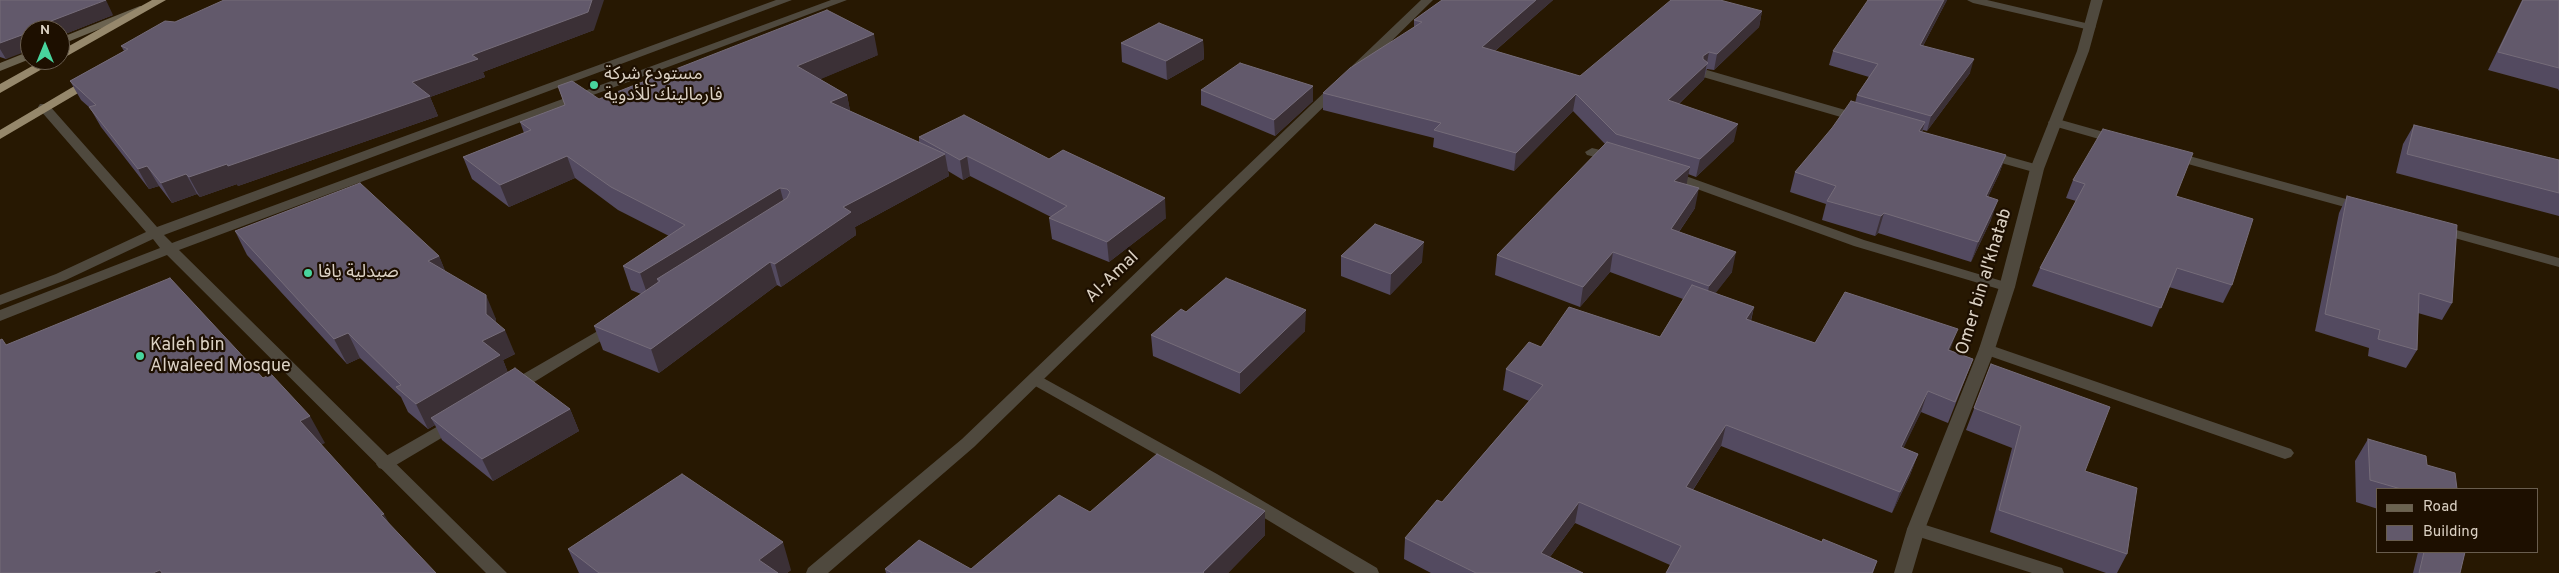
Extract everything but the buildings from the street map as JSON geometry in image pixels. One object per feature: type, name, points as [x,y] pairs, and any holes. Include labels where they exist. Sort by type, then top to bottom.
[{"type":"highway","points":[[70,50],[155,1]]},
{"type":"highway","points":[[0,89],[34,70]]},
{"type":"highway","points":[[0,135],[104,72]]},
{"type":"main road","points":[[70,38],[155,1]]},
{"type":"main road","points":[[0,67],[20,59]]},
{"type":"street","points":[[0,300],[61,277],[155,233],[786,0]]},
{"type":"street","points":[[0,316],[169,250],[841,0]]},
{"type":"street","name":"Al-Amal","points":[[815,573],[968,443],[1427,0]]},
{"type":"street","points":[[1973,0],[2090,27]]},
{"type":"street","name":"Omer bin al'khatab","points":[[1903,573],[1916,529],[1986,349],[2007,287],[2037,169],[2090,27],[2097,0]]},
{"type":"street","points":[[1706,74],[1876,123]]},
{"type":"street","points":[[44,107],[169,250],[498,573]]},
{"type":"street","points":[[2054,122],[2130,143]]},
{"type":"street","points":[[1971,150],[2037,169]]},
{"type":"street","points":[[2158,151],[2378,213]]},
{"type":"street","points":[[1592,152],[1633,163]]},
{"type":"street","points":[[1659,171],[1858,243],[2007,287]]},
{"type":"street","points":[[2426,226],[2559,263]]},
{"type":"street","points":[[496,398],[631,316]]},
{"type":"street","points":[[1986,349],[2285,453]]},
{"type":"street","points":[[1036,379],[1211,478],[1370,573]]},
{"type":"street","points":[[385,464],[471,413]]},
{"type":"street","points":[[1916,529],[2055,573]]},
{"type":"place","name":"مستودع شركة فارمالينك للأدوية","points":[[594,85]]},
{"type":"place","name":"صيدلية يافا","points":[[308,273]]},
{"type":"place","name":"Kaleh bin Alwaleed Mosque","points":[[140,356]]}]
